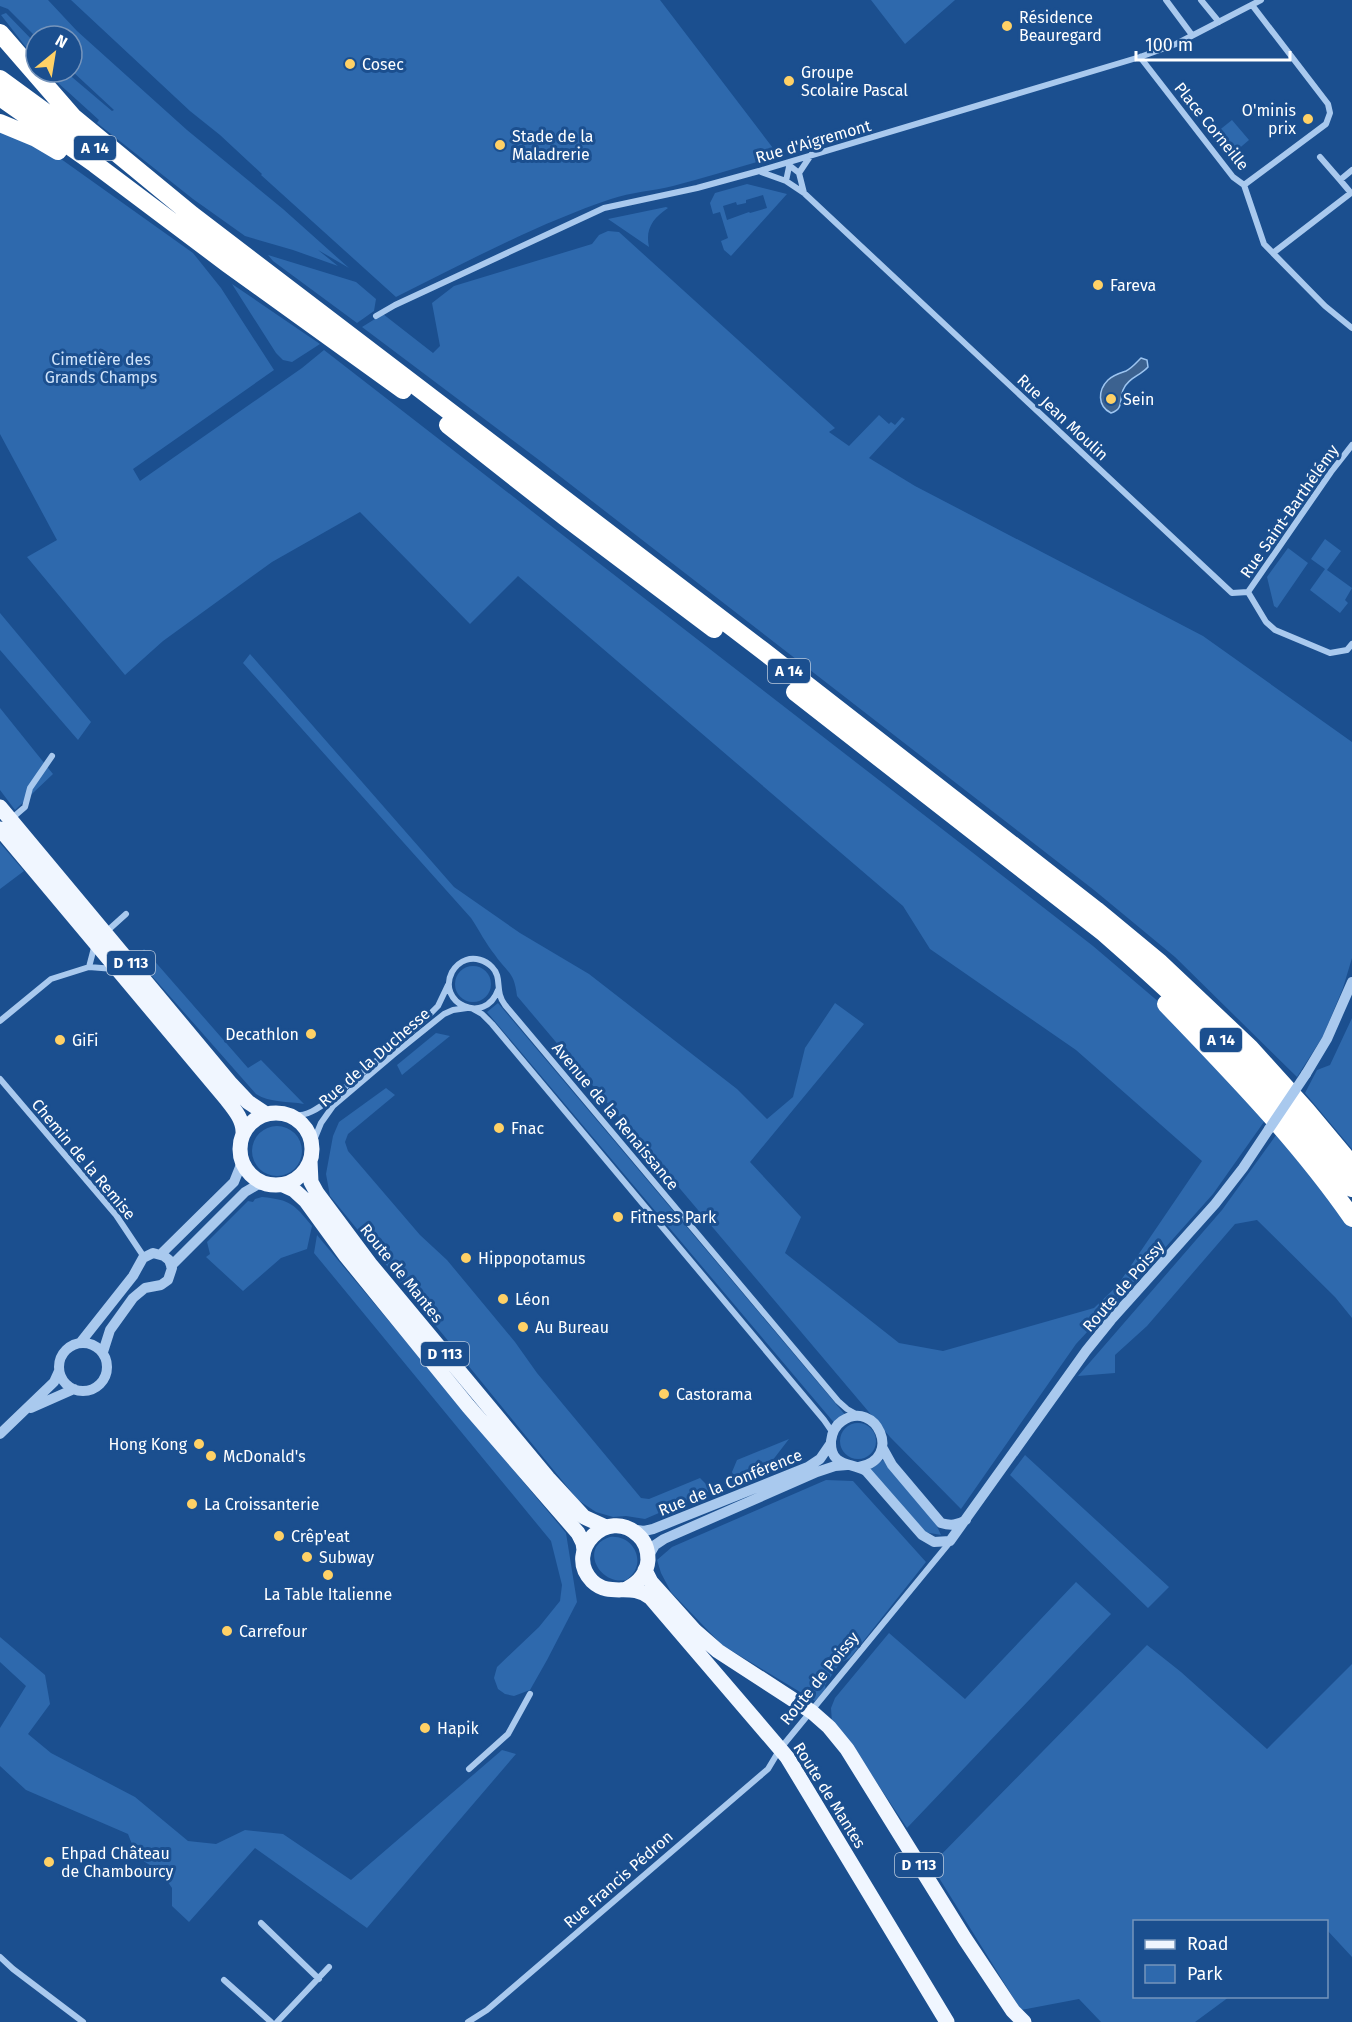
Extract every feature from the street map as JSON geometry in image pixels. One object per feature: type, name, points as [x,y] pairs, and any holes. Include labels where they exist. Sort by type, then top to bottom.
[{"type":"highway","points":[[0,33],[73,117],[187,222]]},
{"type":"highway","name":"A 14","points":[[0,79],[566,517],[755,660],[1072,909],[1152,975],[1240,1058],[1296,1120],[1352,1188]]},
{"type":"highway","name":"A 14","points":[[0,97],[95,164],[187,222],[612,534],[1096,910],[1160,963],[1250,1048],[1352,1165]]},
{"type":"highway","points":[[0,123],[45,143],[187,222]]},
{"type":"highway","points":[[1072,909],[1088,931],[1150,988],[1236,1077],[1319,1172],[1352,1218]]},
{"type":"main road","name":"D 113","points":[[0,807],[5,824],[27,859],[243,1097],[253,1107],[266,1114]]},
{"type":"main road","name":"D 113","points":[[5,824],[100,937],[118,969],[229,1102],[240,1118],[243,1134]]},
{"type":"main road","points":[[266,1114],[289,1115],[305,1127],[312,1145],[310,1161],[302,1175],[283,1185],[266,1184],[251,1176],[242,1162],[240,1146],[243,1134],[252,1121],[266,1114]]},
{"type":"main road","name":"Route de Mantes","points":[[310,1161],[311,1182],[316,1193],[370,1264],[548,1478],[584,1517],[606,1527]]},
{"type":"main road","name":"Route de Mantes","points":[[283,1185],[306,1201],[346,1256],[468,1406],[578,1533],[584,1550]]},
{"type":"main road","points":[[621,1526],[629,1529],[642,1540],[647,1564],[640,1580],[628,1588],[609,1590],[594,1582],[588,1575],[584,1566],[584,1550],[593,1534],[606,1527],[621,1526]]},
{"type":"main road","name":"D 113","points":[[647,1564],[651,1581],[695,1631],[718,1651],[812,1712],[829,1727],[847,1749],[965,1939],[1013,2011],[1024,2022]]},
{"type":"main road","name":"Route de Mantes","points":[[628,1588],[644,1593],[655,1601],[798,1773],[947,2022]]},
{"type":"street","points":[[1166,0],[1192,35]]},
{"type":"street","points":[[1201,0],[1219,22]]},
{"type":"street","name":"Rue d'Aigremont","points":[[376,316],[394,305],[604,208],[697,188],[790,163],[1140,57],[1176,44],[1262,0]]},
{"type":"street","name":"Place Corneille","points":[[1140,57],[1233,177],[1244,185],[1326,124],[1330,113],[1328,104],[1252,5]]},
{"type":"street","points":[[799,173],[811,155]]},
{"type":"street","points":[[1273,253],[1351,194],[1320,157]]},
{"type":"street","points":[[790,163],[799,173],[804,193]]},
{"type":"street","points":[[786,181],[790,163]]},
{"type":"street","points":[[1340,180],[1352,170]]},
{"type":"street","name":"Rue Jean Moulin","points":[[759,171],[786,181],[804,193],[1232,593],[1248,592]]},
{"type":"street","points":[[1244,185],[1264,244],[1325,306],[1352,328]]},
{"type":"street","name":"Rue Saint-Barthélémy","points":[[1248,592],[1352,445]]},
{"type":"street","points":[[1248,592],[1266,622],[1275,630],[1330,653],[1347,650],[1352,644]]},
{"type":"street","points":[[5,824],[25,807],[30,788],[52,756]]},
{"type":"street","points":[[89,967],[100,937],[126,914]]},
{"type":"street","points":[[471,1009],[489,1004],[498,990],[499,982],[495,970],[486,962],[478,959],[465,960],[458,964],[450,975],[450,992],[454,999],[471,1009],[482,1014],[492,1024],[824,1419],[837,1458],[847,1466],[859,1467],[866,1471],[922,1535],[934,1542],[950,1541]]},
{"type":"street","points":[[0,1021],[51,979],[89,967],[118,969]]},
{"type":"street","name":"Route de Poissy","points":[[780,1749],[950,1541],[1086,1351],[1215,1204],[1243,1168],[1327,1039],[1352,982]]},
{"type":"street","name":"Rue de la Duchesse","points":[[289,1115],[303,1115],[320,1108],[419,1025],[438,1006],[449,983]]},
{"type":"street","name":"Avenue de la Renaissance","points":[[498,990],[505,1005],[838,1401],[861,1417]]},
{"type":"street","name":"Rue de la Duchesse","points":[[312,1145],[315,1134],[326,1115],[359,1084],[444,1014],[471,1009]]},
{"type":"street","name":"Chemin de la Remise","points":[[0,1079],[116,1215],[144,1257]]},
{"type":"street","points":[[160,1254],[234,1182],[242,1162]]},
{"type":"street","points":[[171,1266],[245,1192],[257,1185],[266,1184]]},
{"type":"street","points":[[23,1412],[74,1389],[90,1390],[102,1382],[108,1369],[103,1352],[110,1330],[133,1298],[145,1288],[165,1283],[171,1276],[169,1260],[160,1254],[144,1257],[133,1276],[80,1342],[63,1353],[59,1371],[62,1379],[74,1389]]},
{"type":"street","points":[[80,1342],[93,1344],[103,1352]]},
{"type":"street","points":[[0,1434],[54,1382],[59,1371]]},
{"type":"street","points":[[832,1438],[838,1424],[845,1419],[861,1417],[869,1419],[878,1428],[882,1448],[891,1464],[941,1523],[958,1525],[966,1520]]},
{"type":"street","name":"Rue de la Conférence","points":[[629,1529],[644,1531],[653,1529],[794,1474],[820,1460],[832,1438]]},
{"type":"street","points":[[859,1467],[874,1461],[882,1448]]},
{"type":"street","name":"Rue de la Conférence","points":[[647,1564],[655,1545],[664,1539],[817,1472],[835,1466],[847,1466]]},
{"type":"street","points":[[469,1768],[508,1734],[530,1694]]},
{"type":"street","name":"Rue Francis Pédron","points":[[468,2022],[488,2010],[768,1768],[780,1749]]},
{"type":"street","points":[[261,1923],[319,1979]]},
{"type":"street","points":[[0,1957],[73,2019],[83,2022]]},
{"type":"street","points":[[277,2022],[329,1967]]},
{"type":"street","points":[[224,1980],[272,2022]]},
{"type":"green space","points":[[0,0],[48,0],[70,24],[24,25],[8,9],[0,6]]},
{"type":"green space","name":"Stade de la Maladrerie","points":[[71,0],[660,0],[779,156],[673,186],[619,197],[583,209],[502,244],[396,297]]},
{"type":"green space","points":[[871,0],[955,0],[905,44]]},
{"type":"green space","points":[[6,13],[24,32],[24,45],[1,15]]},
{"type":"green space","points":[[84,37],[187,130],[283,209],[349,268],[318,250],[338,266],[245,236],[193,199],[97,123],[99,120],[59,84],[80,84],[112,111],[114,110],[84,82]]},
{"type":"green space","points":[[1232,120],[1249,140],[1229,157],[1212,136]]},
{"type":"green space","name":"Cimetière des Grands Champs","points":[[0,130],[47,149],[193,253],[221,288],[274,370],[133,469],[140,481],[302,368],[324,350],[1093,946],[1160,1003],[1266,1119],[1213,1194],[1076,1344],[961,1509],[890,1437],[517,996],[512,977],[471,918],[243,663],[250,654],[454,887],[520,933],[589,974],[737,1089],[767,1119],[793,1097],[805,1048],[835,1003],[864,1024],[750,1162],[801,1217],[785,1253],[899,1343],[943,1351],[1094,1308],[1117,1286],[1202,1161],[1076,1050],[930,949],[903,906],[518,576],[470,624],[360,512],[272,562],[163,641],[125,675],[27,557],[57,540],[0,434]]},
{"type":"green space","points":[[747,184],[787,194],[731,256],[724,250],[721,241],[728,238],[720,212],[713,214],[710,203],[715,193]],"holes":[[[763,195],[767,208],[727,220],[723,206],[736,202],[737,205],[746,203],[746,200]]]},
{"type":"green space","points":[[668,208],[651,224],[648,235],[649,247],[608,219]]},
{"type":"green space","points":[[608,231],[619,232],[835,428],[829,432],[849,446],[879,415],[889,424],[891,422],[895,425],[902,417],[905,419],[869,458],[915,486],[1203,636],[1352,742],[1352,958],[1343,988],[1323,1036],[1297,1077],[1175,957],[1094,890],[539,460],[362,327],[383,314],[433,353],[440,346],[432,303],[454,286],[592,244],[599,235]]},
{"type":"green space","points":[[268,255],[356,282],[376,299],[374,311],[357,323]]},
{"type":"green space","points":[[232,284],[320,344],[292,362],[283,360],[276,353]]},
{"type":"green space","points":[[1325,539],[1341,551],[1327,570],[1352,588],[1345,600],[1348,603],[1340,613],[1310,590],[1325,569],[1311,559]]},
{"type":"green space","points":[[1288,548],[1308,563],[1277,608],[1274,606],[1267,577]]},
{"type":"green space","points":[[0,613],[91,722],[78,740],[0,650]]},
{"type":"green space","points":[[0,708],[53,774],[15,810],[0,790]]},
{"type":"green space","points":[[0,843],[24,871],[0,889]]},
{"type":"green space","points":[[144,949],[248,1068],[261,1060],[304,1104],[273,1100],[256,1094],[137,959]]},
{"type":"green space","points":[[473,966],[486,971],[491,984],[486,997],[473,1002],[460,997],[455,984],[460,971]]},
{"type":"green space","points":[[498,1003],[847,1417],[836,1425],[487,1012]]},
{"type":"green space","points":[[1352,1018],[1352,1149],[1305,1093],[1317,1070],[1330,1065]]},
{"type":"green space","points":[[436,1033],[450,1036],[402,1075],[397,1065]]},
{"type":"green space","points":[[386,1088],[395,1095],[348,1134],[345,1142],[348,1151],[420,1235],[447,1260],[641,1498],[649,1499],[700,1478],[712,1490],[645,1519],[626,1516],[613,1517],[596,1512],[578,1500],[330,1196],[326,1174],[333,1136],[339,1122]]},
{"type":"green space","points":[[272,1126],[282,1126],[295,1133],[302,1146],[302,1156],[295,1169],[282,1176],[272,1176],[263,1172],[256,1165],[252,1156],[252,1146],[256,1137],[263,1130]]},
{"type":"green space","points":[[1279,1131],[1319,1181],[1352,1228],[1352,1318],[1335,1297],[1257,1220],[1235,1224],[1147,1326],[1115,1355],[1115,1373],[1078,1376],[1222,1210]]},
{"type":"green space","points":[[262,1197],[291,1204],[312,1226],[307,1249],[281,1258],[243,1291],[206,1257],[210,1254],[207,1242],[248,1201],[253,1202]]},
{"type":"green space","points":[[317,1235],[566,1533],[577,1602],[530,1690],[514,1696],[505,1694],[498,1689],[494,1678],[497,1667],[539,1627],[560,1601],[562,1585],[551,1541],[314,1253]]},
{"type":"green space","points":[[858,1423],[871,1428],[876,1441],[871,1454],[858,1459],[845,1454],[840,1441],[845,1428]]},
{"type":"green space","points":[[789,1439],[769,1465],[735,1480],[732,1472],[737,1460]]},
{"type":"green space","points":[[1025,1455],[1169,1587],[1148,1608],[1010,1475]]},
{"type":"green space","points":[[883,1460],[936,1524],[941,1535],[924,1532],[870,1470]]},
{"type":"green space","points":[[826,1480],[853,1481],[926,1562],[850,1658],[840,1663],[825,1685],[826,1691],[815,1701],[722,1645],[671,1592],[657,1560],[672,1547]]},
{"type":"green space","points":[[610,1537],[626,1540],[636,1552],[637,1567],[626,1580],[608,1577],[596,1564],[595,1549],[600,1542]]},
{"type":"green space","points":[[1076,1582],[1111,1614],[907,1828],[857,1753],[832,1723],[831,1708],[835,1698],[889,1633],[965,1699]]},
{"type":"green space","points":[[0,1637],[45,1675],[50,1704],[28,1734],[51,1753],[135,1797],[188,1841],[216,1844],[245,1830],[283,1834],[351,1880],[502,1750],[516,1754],[367,1928],[255,1848],[189,1922],[172,1906],[172,1888],[161,1872],[137,1857],[128,1834],[26,1790],[0,1766],[0,1728],[26,1686],[0,1662]]},
{"type":"green space","points":[[1147,1645],[1181,1672],[1267,1749],[1352,1664],[1352,1957],[1328,1931],[1328,1920],[1133,1920],[1133,1998],[1228,1998],[1195,2022],[1101,2022],[1079,1999],[1021,2010],[931,1865]]},
{"type":"shaded area","points":[[1141,358],[1147,360],[1148,367],[1125,386],[1118,409],[1111,413],[1106,410],[1100,398],[1102,388],[1110,378],[1128,370]]},
{"type":"place","name":"Résidence Beauregard","points":[[1007,26]]},
{"type":"place","name":"Cosec","points":[[350,64]]},
{"type":"place","name":"Groupe Scolaire Pascal","points":[[789,81]]},
{"type":"place","name":"O'minis prix","points":[[1308,119]]},
{"type":"place","name":"Stade de la Maladrerie","points":[[500,145]]},
{"type":"place","name":"Fareva","points":[[1098,285]]},
{"type":"place","name":"Sein","points":[[1111,399]]},
{"type":"place","name":"Decathlon","points":[[311,1034]]},
{"type":"place","name":"GiFi","points":[[60,1040]]},
{"type":"place","name":"Fnac","points":[[499,1128]]},
{"type":"place","name":"Fitness Park","points":[[618,1217]]},
{"type":"place","name":"Hippopotamus","points":[[466,1258]]},
{"type":"place","name":"Léon","points":[[503,1299]]},
{"type":"place","name":"Au Bureau","points":[[523,1327]]},
{"type":"place","name":"Castorama","points":[[664,1394]]},
{"type":"place","name":"Hong Kong","points":[[199,1444]]},
{"type":"place","name":"McDonald's","points":[[211,1456]]},
{"type":"place","name":"La Croissanterie","points":[[192,1504]]},
{"type":"place","name":"Crêp'eat","points":[[279,1536]]},
{"type":"place","name":"Subway","points":[[307,1557]]},
{"type":"place","name":"La Table Italienne","points":[[328,1575]]},
{"type":"place","name":"Carrefour","points":[[227,1631]]},
{"type":"place","name":"Hapik","points":[[425,1728]]},
{"type":"place","name":"Ehpad Château de Chambourcy","points":[[49,1862]]}]
